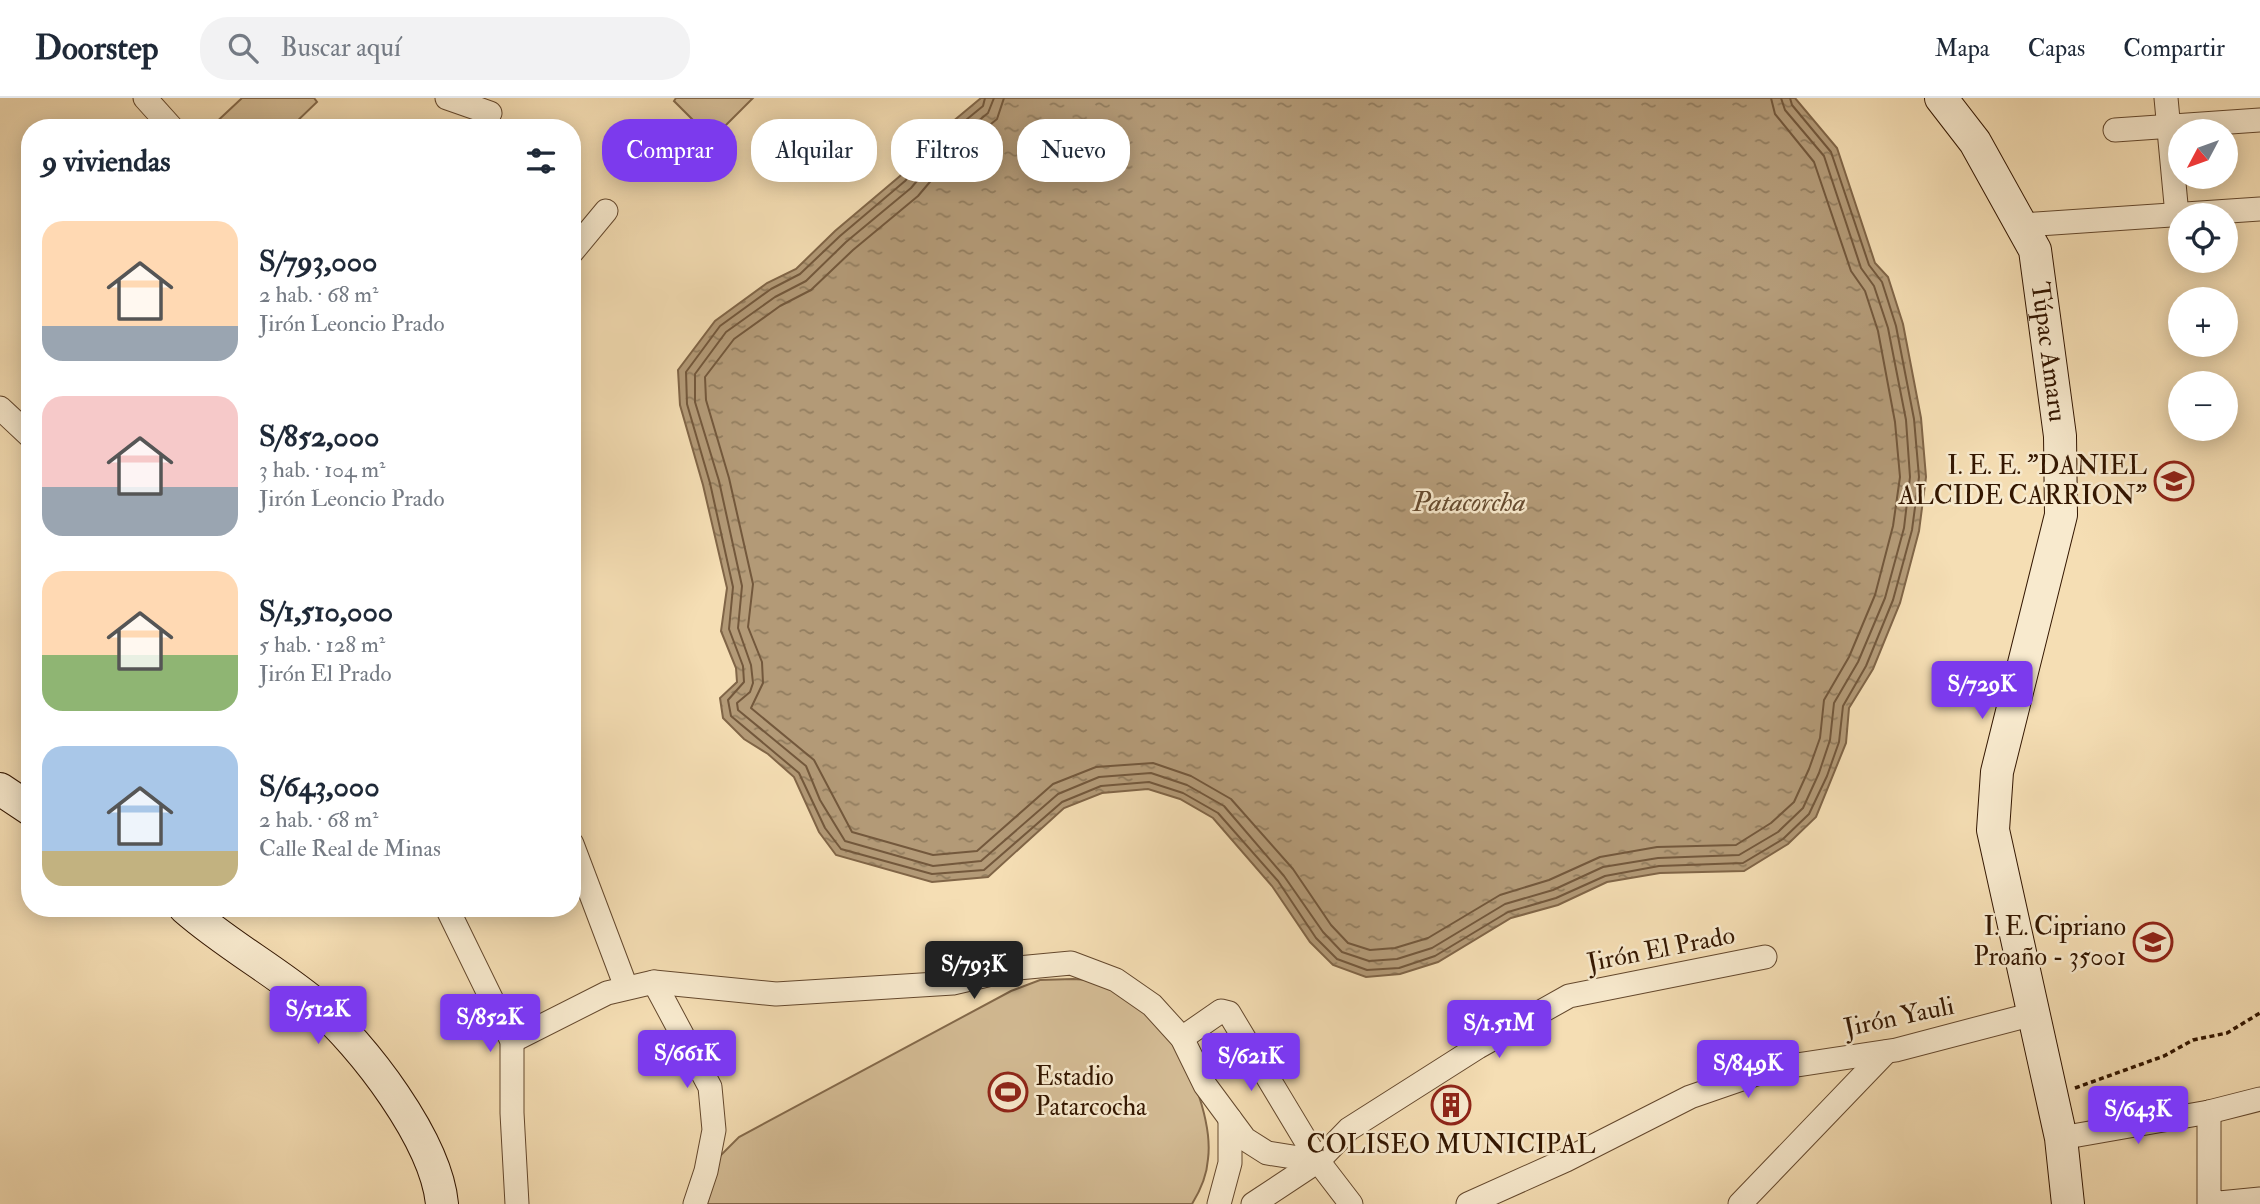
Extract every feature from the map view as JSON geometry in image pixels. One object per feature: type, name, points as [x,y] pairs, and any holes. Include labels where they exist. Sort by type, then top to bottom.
[{"type":"street","points":[[145,98],[164,119]]},
{"type":"street","points":[[447,98],[491,113]]},
{"type":"street","name":"Túpac Amaru","points":[[1941,98],[1975,142],[2035,250],[2060,436],[2061,515],[1997,772],[1993,831],[2060,1138],[2068,1204]]},
{"type":"street","points":[[2115,130],[2168,127],[2166,98]]},
{"type":"street","points":[[2238,122],[2260,120]]},
{"type":"street","points":[[2238,211],[2260,209]]},
{"type":"street","points":[[581,241],[606,211]]},
{"type":"street","points":[[2023,225],[2168,216]]},
{"type":"street","points":[[0,408],[21,428]]},
{"type":"street","points":[[0,789],[21,803]]},
{"type":"street","points":[[581,868],[626,986]]},
{"type":"street","points":[[197,917],[316,1005],[390,1086],[425,1147],[442,1204]]},
{"type":"street","points":[[451,917],[512,1041],[512,1113],[517,1204]]},
{"type":"street","name":"Jirón El Prado","points":[[1253,1204],[1318,1161],[1349,1129],[1478,1047],[1569,996],[1765,957]]},
{"type":"street","points":[[512,1041],[607,993],[626,986],[654,982],[776,993],[953,983],[1018,968],[1071,962],[1116,980],[1152,1005],[1182,1038],[1205,1085],[1245,1139],[1267,1153],[1318,1161]]},
{"type":"street","points":[[654,982],[710,1087],[714,1130],[706,1171],[695,1204]]},
{"type":"street","points":[[1182,1038],[1222,1011],[1229,1013],[1318,1161],[1351,1204]]},
{"type":"street","name":"Jirón Yauli","points":[[1468,1204],[1566,1160],[1690,1097],[1771,1069],[1886,1052],[2033,1014]]},
{"type":"street","points":[[1740,1204],[1886,1052]]},
{"type":"street","points":[[2060,1138],[2209,1112],[2260,1099]]},
{"type":"street","points":[[2209,1112],[2210,1204],[2260,1199]]},
{"type":"street","points":[[1219,1204],[1230,1163],[1230,1119]]},
{"type":"path","points":[[2051,1095],[2093,1083],[2164,1056],[2193,1040],[2227,1033],[2260,1013]]},
{"type":"shaded area","points":[[242,98],[314,98],[317,102],[299,119],[220,119]]},
{"type":"shaded area","points":[[676,98],[753,98],[732,119],[692,119],[674,101]]},
{"type":"shaded area","name":"Estadio Patarcocha","points":[[1040,980],[1093,980],[1110,986],[1150,1014],[1171,1036],[1189,1069],[1202,1107],[1208,1143],[1205,1176],[1192,1204],[697,1204],[720,1156],[739,1137],[1011,991]]},
{"type":"water","name":"Patacorcha","points":[[981,98],[1795,98],[1837,148],[1875,263],[1888,277],[1903,324],[1921,418],[1926,477],[1919,531],[1900,603],[1873,669],[1849,708],[1846,743],[1816,817],[1788,844],[1744,871],[1660,873],[1607,882],[1558,905],[1511,918],[1438,962],[1400,974],[1366,977],[1333,965],[1310,942],[1272,886],[1213,818],[1180,799],[1148,789],[1102,793],[1064,808],[988,877],[932,882],[836,855],[819,832],[794,777],[768,754],[744,739],[723,718],[720,698],[737,682],[736,668],[721,631],[727,588],[703,485],[680,405],[678,370],[715,321],[767,283],[796,269],[835,231],[893,182],[1003,182],[1003,119],[956,119]]},
{"type":"place","name":"I. E. E. \"DANIEL ALCIDE CARRION\"","points":[[2174,481]]},
{"type":"place","name":"I. E. Cipriano Proaño - 35001","points":[[2153,942]]},
{"type":"place","name":"Estadio Patarcocha","points":[[1008,1092]]},
{"type":"place","name":"COLISEO MUNICIPAL","points":[[1451,1105]]}]
